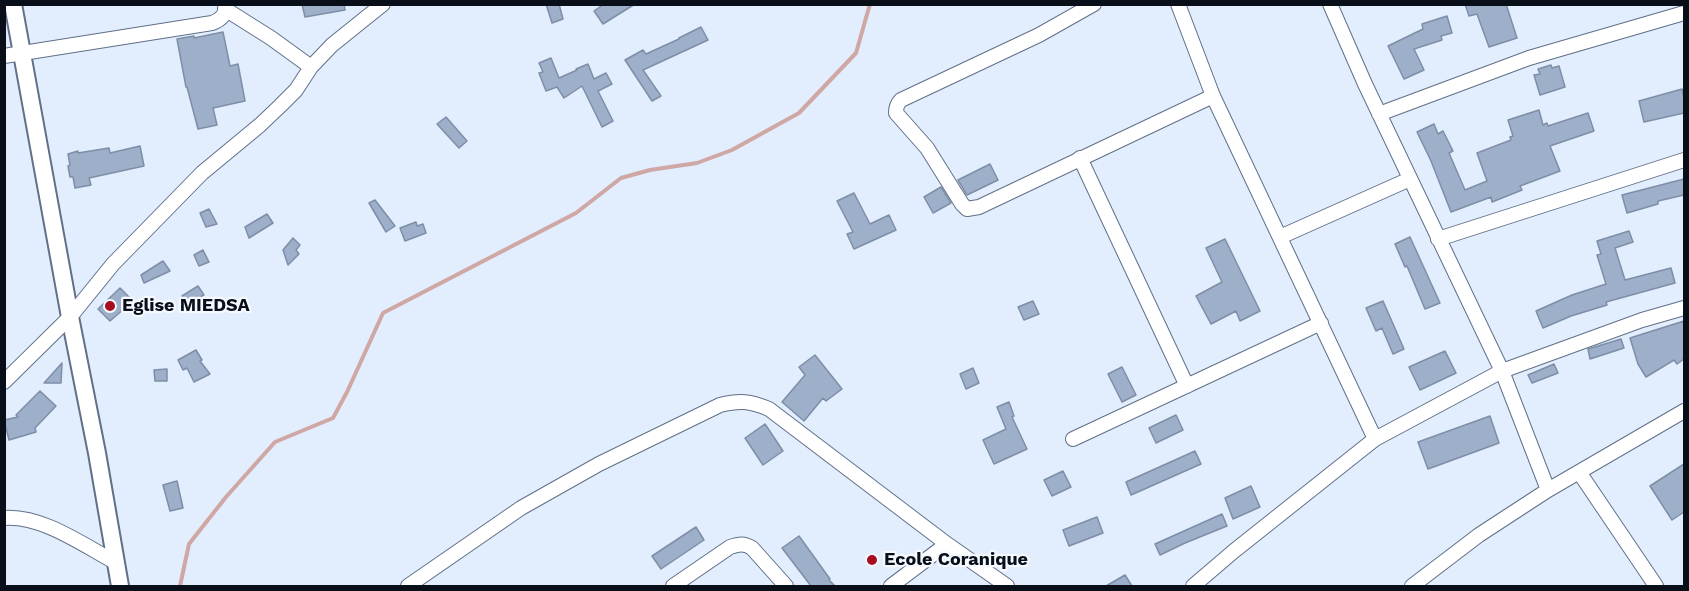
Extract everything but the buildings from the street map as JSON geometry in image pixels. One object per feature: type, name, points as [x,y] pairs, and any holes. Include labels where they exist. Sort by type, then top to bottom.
[{"type":"street","points":[[13,4],[120,586]]},
{"type":"street","points":[[4,382],[70,317],[113,264],[202,173],[260,125],[296,90],[311,67],[332,45],[383,4]]},
{"type":"street","points":[[1094,4],[1039,35],[901,100],[897,104],[896,113],[927,148],[967,209],[979,207],[1213,96]]},
{"type":"street","points":[[1178,4],[1213,96],[1375,439]]},
{"type":"street","points":[[1330,4],[1379,114],[1502,371],[1548,490]]},
{"type":"street","points":[[4,56],[212,23],[221,18],[225,7],[311,67]]},
{"type":"street","points":[[1379,114],[1529,58],[1684,14]]},
{"type":"street","points":[[1080,158],[1186,386]]},
{"type":"street","points":[[1438,238],[1684,160]]},
{"type":"street","points":[[1280,237],[1410,178]]},
{"type":"street","points":[[1193,586],[1375,439],[1502,371],[1642,320],[1684,308]]},
{"type":"street","points":[[1073,439],[1321,323]]},
{"type":"street","points":[[408,586],[521,508],[599,464],[720,405],[737,401],[755,403],[769,409],[946,544],[1007,586]]},
{"type":"street","points":[[1412,586],[1479,535],[1548,490],[1684,411]]},
{"type":"street","points":[[1579,472],[1656,586]]},
{"type":"street","points":[[4,518],[15,518],[51,528],[115,562]]},
{"type":"street","points":[[673,586],[730,547],[739,544],[747,544],[752,548],[786,586]]},
{"type":"street","points":[[891,586],[946,544]]},
{"type":"waterway","points":[[180,586],[189,544],[226,497],[275,442],[333,418],[383,313],[576,213],[621,178],[650,170],[697,163],[732,150],[799,113],[856,53],[870,4]]},
{"type":"place","name":"Eglise MIEDSA","points":[[110,306]]},
{"type":"place","name":"Ecole Coranique","points":[[872,560]]}]
